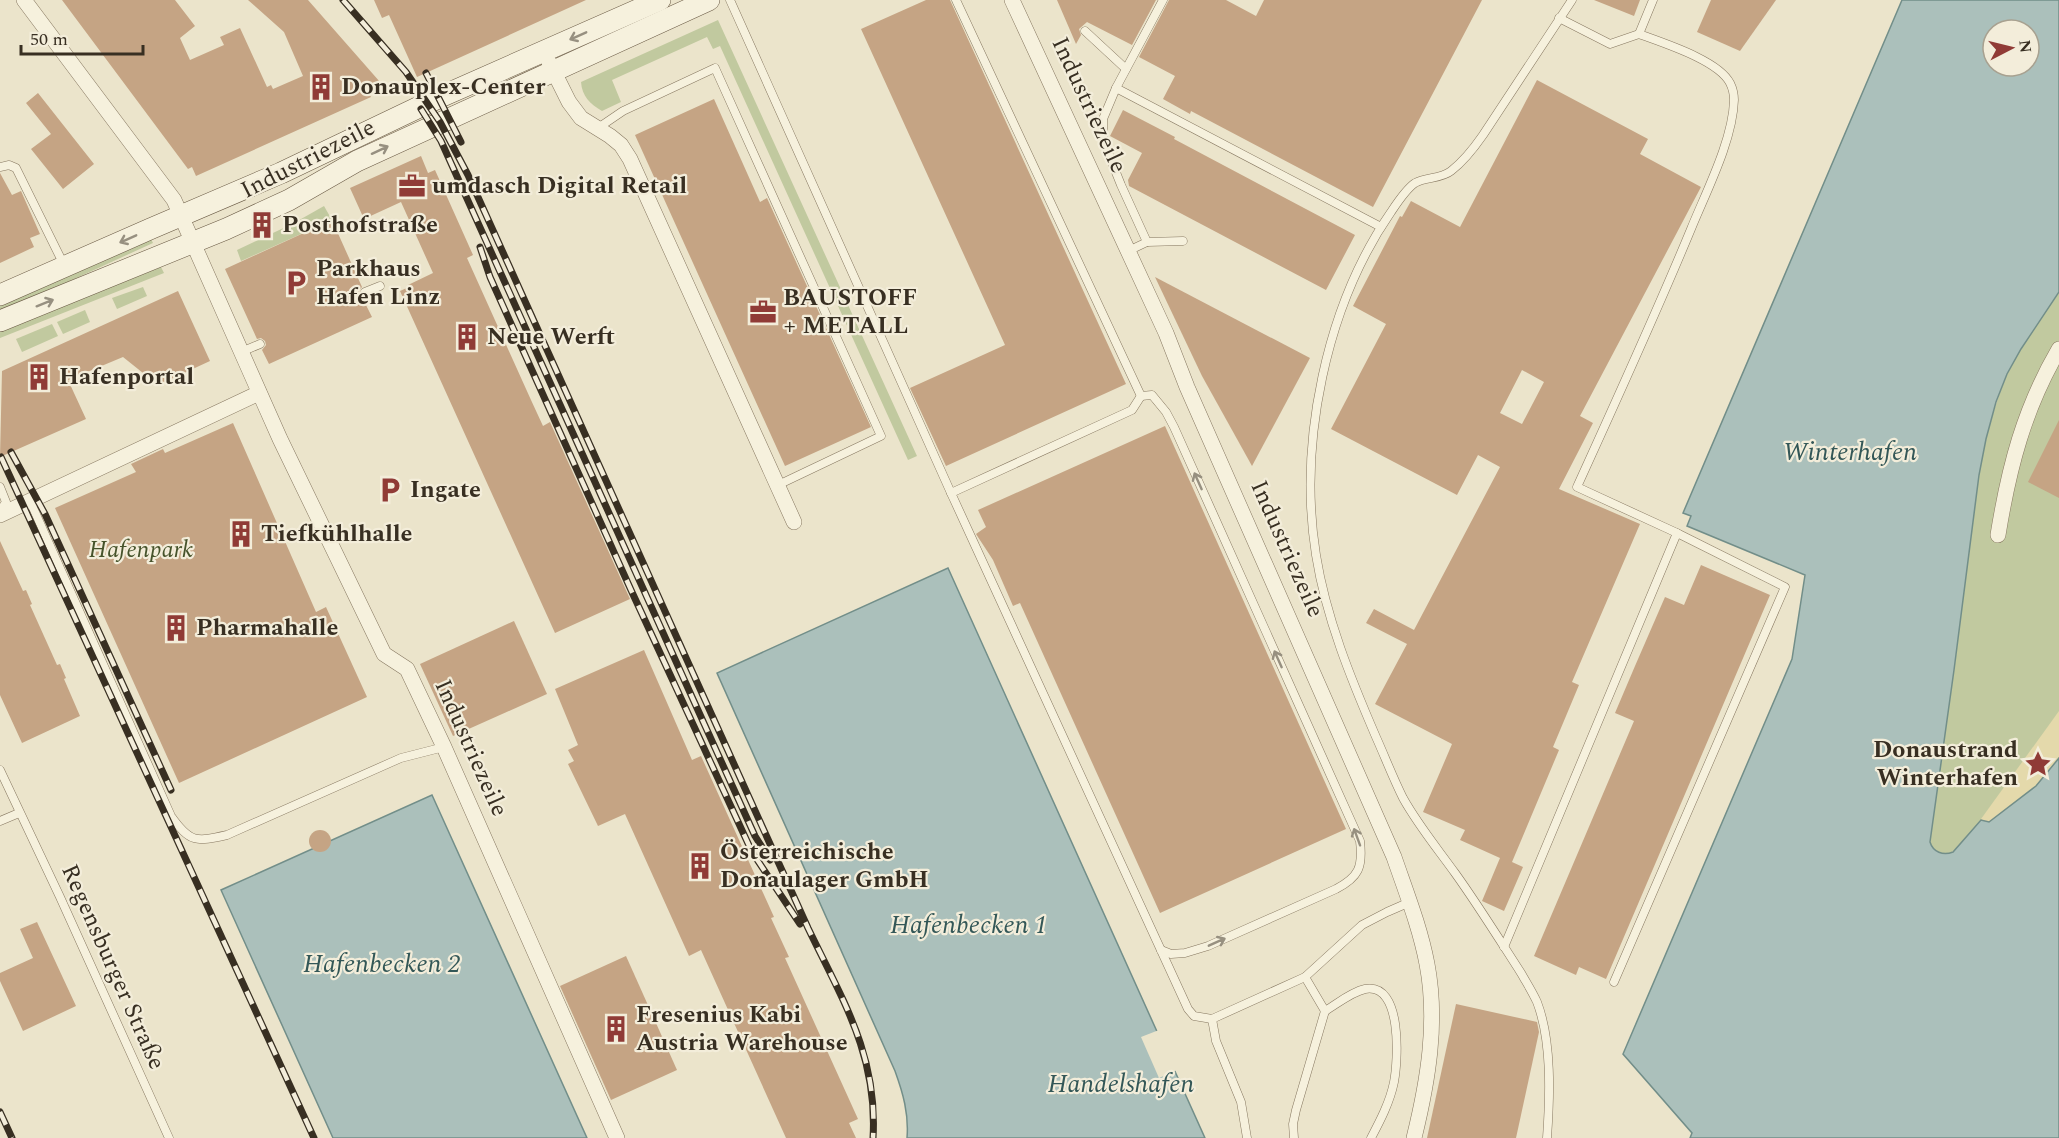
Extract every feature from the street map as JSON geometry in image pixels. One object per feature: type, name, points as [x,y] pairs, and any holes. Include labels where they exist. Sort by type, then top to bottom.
[{"type":"main road","name":"Industriezeile","points":[[0,295],[281,173],[438,98],[544,51],[660,5],[709,0]]},
{"type":"main road","name":"Industriezeile","points":[[0,321],[192,243],[289,200],[357,161],[553,71],[660,5]]},
{"type":"street","name":"Industriezeile","points":[[24,0],[165,188],[181,216],[259,393],[384,654],[407,669],[444,747],[617,1138]]},
{"type":"street","name":"Industriezeile","points":[[1012,0],[1166,333],[1187,387],[1394,857],[1410,902],[1427,963],[1432,1009],[1431,1048],[1414,1138]]},
{"type":"street","points":[[544,51],[569,102],[581,118],[621,145],[630,159],[794,522]]},
{"type":"street","points":[[1998,535],[2004,495],[2016,445],[2032,400],[2059,349]]},
{"type":"street","points":[[0,513],[259,393]]},
{"type":"lane","points":[[730,0],[951,493],[1188,1010],[1194,1016],[1212,1019],[1305,977],[1336,950],[1348,935],[1362,925],[1410,902]]},
{"type":"lane","points":[[1147,242],[1103,140],[1103,119],[1116,88],[1163,0]]},
{"type":"lane","points":[[1547,1138],[1548,1067],[1542,1020],[1531,990],[1403,797],[1347,664],[1330,617],[1312,529],[1311,473],[1325,369],[1348,292],[1381,227],[1401,198],[1416,182],[1430,180],[1450,172],[1468,154],[1572,0]]},
{"type":"lane","points":[[1639,34],[1653,0]]},
{"type":"lane","points":[[959,2],[1141,396]]},
{"type":"lane","points":[[1559,18],[1610,44],[1639,34],[1688,53],[1721,71],[1730,83],[1734,99],[1729,129],[1719,162],[1649,328],[1577,487],[1677,533],[1785,587],[1614,982]]},
{"type":"lane","points":[[1085,31],[1126,69]]},
{"type":"lane","points":[[596,129],[623,111],[715,68],[881,436],[778,485]]},
{"type":"lane","points":[[1116,88],[1381,227]]},
{"type":"lane","points":[[0,167],[9,165],[16,168],[65,267]]},
{"type":"lane","points":[[1128,251],[1147,242],[1183,241]]},
{"type":"lane","points":[[365,292],[380,286]]},
{"type":"lane","points":[[241,352],[260,344]]},
{"type":"lane","points":[[1141,396],[1152,395],[1166,412],[1174,427],[1360,841],[1362,858],[1358,872],[1350,882],[1336,889],[1208,946],[1185,953],[1171,954],[1161,950]]},
{"type":"lane","points":[[951,493],[1132,410],[1141,396]]},
{"type":"lane","points":[[0,486],[6,502],[0,513]]},
{"type":"lane","points":[[30,501],[171,816],[188,836],[195,839],[209,839],[227,835],[400,758],[444,747]]},
{"type":"lane","points":[[1504,947],[1677,533]]},
{"type":"lane","name":"Regensburger Straße","points":[[0,770],[169,1138]]},
{"type":"lane","points":[[0,821],[19,813]]},
{"type":"lane","points":[[1305,977],[1325,1011]]},
{"type":"lane","points":[[1294,1138],[1293,1124],[1296,1110],[1325,1011],[1366,989],[1377,990],[1384,994],[1393,1013],[1396,1048],[1394,1084],[1371,1138]]},
{"type":"lane","points":[[1212,1019],[1216,1041],[1241,1102],[1247,1138]]},
{"type":"green space","points":[[718,20],[917,456],[908,460],[720,46],[713,49],[707,37],[612,80],[621,102],[602,111],[590,102],[583,91],[581,82]]},
{"type":"green space","points":[[324,206],[332,220],[241,261],[237,250]]},
{"type":"green space","points":[[150,237],[153,243],[0,313],[0,305]]},
{"type":"green space","points":[[161,267],[164,273],[0,338],[0,331]]},
{"type":"green space","points":[[143,287],[147,296],[117,309],[112,298]]},
{"type":"green space","points":[[2059,292],[2059,758],[2036,786],[1989,823],[1981,820],[1956,849],[1942,855],[1935,851],[1930,842],[1954,672],[1968,545],[1985,442],[2011,366],[2023,344]]},
{"type":"green space","points":[[85,310],[90,322],[63,334],[57,322]]},
{"type":"green space","points":[[52,324],[58,336],[22,352],[16,339]]},
{"type":"sand","name":"Donaustrand Winterhafen","points":[[2059,711],[2059,759],[2036,786],[1992,822],[1986,823],[1981,819]]},
{"type":"water","name":"Winterhafen","points":[[1902,0],[2059,0],[2059,292],[2007,374],[1996,402],[1986,439],[1979,475],[1930,842],[1939,852],[1946,854],[1953,852],[1981,820],[1989,822],[2036,786],[2059,758],[2059,1138],[1690,1138],[1692,1133],[1623,1054],[1792,659],[1805,575],[1687,526],[1691,516],[1683,513]]},
{"type":"water","name":"Hafenbecken 1","points":[[948,568],[1205,1138],[907,1138],[905,1104],[895,1071],[717,673]]},
{"type":"water","name":"Hafenbecken 2","points":[[432,795],[587,1138],[333,1138],[221,890]]},
{"type":"pier","points":[[1159,1030],[1177,1070],[1159,1078],[1141,1037]]},
{"type":"building","points":[[62,0],[175,0],[195,26],[180,38],[190,60],[224,45],[220,37],[240,28],[267,87],[271,85],[273,89],[303,76],[284,32],[248,0],[308,0],[380,82],[366,88],[371,97],[196,176],[192,167],[188,169]]},
{"type":"building","points":[[374,0],[586,0],[417,77],[389,15],[382,18]]},
{"type":"building","points":[[926,0],[950,0],[1126,384],[946,466],[910,388],[1005,345],[861,29]]},
{"type":"building","points":[[1057,0],[1156,0],[1132,45],[1087,22],[1079,29],[1081,35],[1076,44]]},
{"type":"building","points":[[1169,0],[1226,0],[1256,16],[1264,0],[1482,0],[1373,207],[1191,111],[1190,114],[1163,99],[1175,76],[1139,57]]},
{"type":"building","points":[[1594,0],[1640,0],[1634,16]]},
{"type":"building","points":[[1711,0],[1776,0],[1740,51],[1697,32]]},
{"type":"building","points":[[1537,80],[1648,139],[1640,154],[1701,187],[1580,416],[1593,423],[1559,489],[1640,524],[1572,682],[1579,685],[1553,747],[1559,750],[1512,862],[1523,867],[1504,911],[1482,901],[1500,858],[1460,840],[1465,830],[1423,812],[1452,744],[1375,704],[1407,644],[1366,623],[1374,609],[1414,630],[1500,467],[1478,455],[1457,495],[1331,429],[1386,324],[1353,306],[1400,216],[1402,217],[1411,201],[1460,227]],"holes":[[[1522,370],[1544,382],[1522,424],[1500,413]]]},
{"type":"building","points":[[38,93],[94,164],[63,189],[31,149],[51,134],[26,103]]},
{"type":"building","name":"BAUSTOFF + METALL","points":[[714,99],[760,202],[767,198],[871,427],[785,466],[635,135]]},
{"type":"building","points":[[1123,110],[1355,235],[1326,290],[1129,186],[1128,180],[1142,153],[1110,136]]},
{"type":"building","points":[[421,156],[428,173],[435,170],[473,255],[467,258],[531,400],[543,426],[550,422],[630,599],[555,633],[400,291],[433,273],[401,202],[364,219],[350,188]]},
{"type":"building","points":[[0,173],[12,195],[21,191],[40,234],[30,238],[34,247],[0,263]]},
{"type":"building","name":"Parkhaus Hafen Linz","points":[[332,220],[362,287],[359,291],[360,295],[367,298],[370,303],[366,305],[372,317],[269,364],[262,350],[266,345],[265,341],[261,338],[257,339],[225,269]]},
{"type":"building","points":[[1155,277],[1310,358],[1252,466],[1202,376]]},
{"type":"building","name":"Hafenportal","points":[[178,291],[210,361],[158,385],[123,357],[68,380],[86,419],[0,457],[2,371]]},
{"type":"building","points":[[2059,420],[2059,498],[2028,482]]},
{"type":"building","name":"Pharmahalle","points":[[233,423],[316,612],[326,607],[367,697],[179,783],[55,508],[136,472],[131,464],[163,449],[165,453]]},
{"type":"building","points":[[1165,426],[1346,829],[1160,913],[1020,603],[1013,606],[993,560],[976,534],[986,527],[978,510]]},
{"type":"building","points":[[0,541],[23,591],[26,590],[32,604],[30,605],[57,665],[60,664],[80,716],[22,743],[0,695]]},
{"type":"building","points":[[1701,565],[1770,595],[1606,979],[1579,967],[1576,975],[1534,956],[1634,721],[1615,713],[1635,666],[1665,597],[1684,605]]},
{"type":"building","points":[[514,621],[547,694],[453,736],[420,664]]},
{"type":"building","points":[[644,650],[692,760],[701,756],[774,917],[771,918],[789,957],[785,958],[858,1119],[849,1123],[856,1138],[786,1138],[701,950],[689,956],[625,814],[598,826],[568,764],[574,761],[568,750],[578,745],[555,689]]},
{"type":"building","points":[[320,830],[328,833],[331,841],[328,849],[320,852],[312,849],[309,841],[312,833]]},
{"type":"building","points":[[37,922],[76,1006],[23,1031],[0,981],[0,973],[33,958],[20,929]]},
{"type":"building","name":"Fresenius Kabi Austria Warehouse","points":[[626,956],[677,1070],[611,1100],[560,986]]},
{"type":"building","points":[[1456,1004],[1537,1022],[1539,1032],[1516,1138],[1427,1138]]},
{"type":"railway","points":[[343,0],[406,72],[440,122],[468,175],[808,928],[845,1004],[864,1054],[870,1080],[873,1138]]},
{"type":"railway","points":[[426,73],[461,142]]},
{"type":"railway","points":[[421,109],[441,141],[755,836],[770,860]]},
{"type":"railway","points":[[480,247],[490,277],[752,852],[800,924]]},
{"type":"railway","points":[[11,452],[45,514],[171,790]]},
{"type":"railway","points":[[1,457],[314,1138]]},
{"type":"railway","points":[[0,1112],[12,1138]]},
{"type":"place","name":"Donauplex-Center","points":[[321,87]]},
{"type":"place","name":"umdasch Digital Retail","points":[[412,186]]},
{"type":"place","name":"Posthofstraße","points":[[262,225]]},
{"type":"place","name":"Parkhaus Hafen Linz","points":[[296,283]]},
{"type":"place","name":"BAUSTOFF + METALL","points":[[763,312]]},
{"type":"place","name":"Neue Werft","points":[[467,337]]},
{"type":"place","name":"Hafenportal","points":[[39,377]]},
{"type":"place","name":"Ingate","points":[[390,490]]},
{"type":"place","name":"Tiefkühlhalle","points":[[241,534]]},
{"type":"place","name":"Pharmahalle","points":[[176,628]]},
{"type":"place","name":"Donaustrand Winterhafen","points":[[2038,764]]},
{"type":"place","name":"Österreichische Donaulager GmbH","points":[[700,866]]},
{"type":"place","name":"Fresenius Kabi Austria Warehouse","points":[[616,1029]]},
{"type":"park label","name":"Hafenpark","points":[[141,550]]},
{"type":"water label","name":"Handelshafen","points":[[1121,1084]]}]
